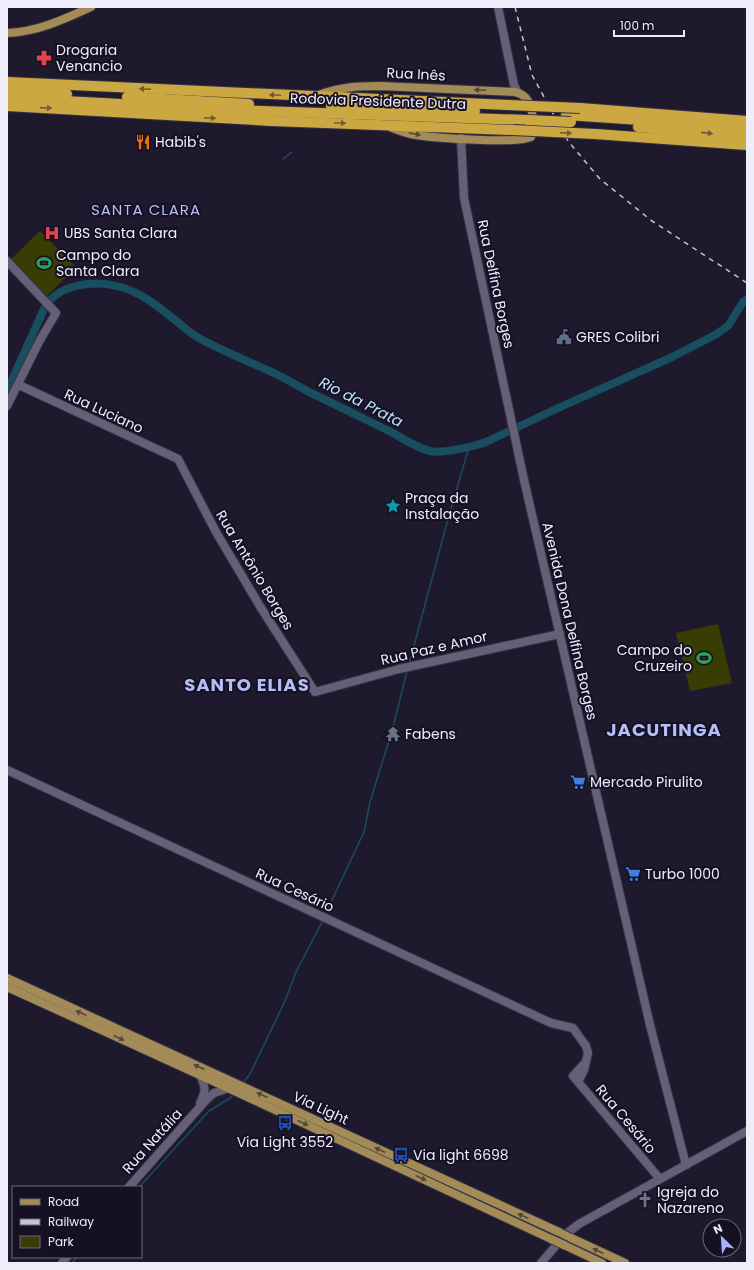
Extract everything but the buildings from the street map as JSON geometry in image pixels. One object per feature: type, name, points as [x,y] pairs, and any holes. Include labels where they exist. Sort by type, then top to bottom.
[{"type":"highway","points":[[7,84],[508,104],[747,121]]},
{"type":"highway","name":"Rodovia Presidente Dutra","points":[[7,84],[278,105],[380,108],[528,117],[693,124],[747,129]]},
{"type":"highway","name":"Rodovia Presidente Dutra","points":[[7,98],[234,110],[528,117]]},
{"type":"highway","points":[[7,106],[272,121],[378,124],[596,134],[747,145]]},
{"type":"highway","name":"Rodovia Presidente Dutra","points":[[568,119],[747,137]]},
{"type":"highway","points":[[622,136],[648,143],[747,150]]},
{"type":"main road","points":[[7,37],[29,34],[44,26],[91,7]]},
{"type":"main road","points":[[7,33],[23,32],[44,26]]},
{"type":"main road","name":"Rua Inês","points":[[314,96],[336,89],[359,86],[380,86],[511,88],[527,98],[531,106],[534,129],[531,137],[506,141],[461,138]]},
{"type":"main road","points":[[378,124],[417,135],[461,138]]},
{"type":"main road","name":"Via Light","points":[[7,978],[231,1087]]},
{"type":"main road","name":"Via Light","points":[[7,987],[200,1075],[246,1092],[559,1232],[624,1263]]},
{"type":"main road","name":"Via Light","points":[[246,1092],[602,1263]]},
{"type":"street","points":[[498,7],[511,88]]},
{"type":"street","name":"Rua Delfina Borges","points":[[461,138],[464,198],[514,434]]},
{"type":"street","points":[[7,261],[54,310],[7,406]]},
{"type":"street","name":"Rua Luciano","points":[[18,385],[178,459]]},
{"type":"street","name":"Avenida Dona Delfina Borges","points":[[514,434],[650,1025],[686,1165]]},
{"type":"street","name":"Rua Antônio Borges","points":[[178,459],[216,532],[261,608],[315,692]]},
{"type":"street","name":"Rua Paz e Amor","points":[[315,692],[407,667],[560,634]]},
{"type":"street","name":"Rua Cesário","points":[[7,770],[551,1023],[573,1028],[587,1049],[588,1054],[586,1062],[575,1079],[660,1180]]},
{"type":"street","name":"Rua Natália","points":[[195,1113],[205,1091],[200,1075]]},
{"type":"street","name":"Rua Natália","points":[[130,1186],[214,1093],[231,1087]]},
{"type":"street","points":[[541,1263],[566,1234],[574,1228],[747,1131]]},
{"type":"green space","name":"Campo do Santa Clara","points":[[40,231],[76,267],[47,296],[11,259]]},
{"type":"green space","name":"Campo do Cruzeiro","points":[[718,624],[732,683],[690,691],[676,633]]},
{"type":"waterway","points":[[283,159],[292,152]]},
{"type":"waterway","name":"Rio da Prata","points":[[7,391],[44,309],[50,300],[67,289],[78,286],[89,284],[111,285],[137,293],[207,342],[276,374],[416,446],[435,452],[450,451],[486,442],[670,358],[715,335],[728,326],[743,302],[747,299]]},
{"type":"waterway","points":[[409,664],[469,447]]},
{"type":"waterway","points":[[325,915],[364,832],[370,802],[392,731],[407,671]]},
{"type":"waterway","points":[[243,1083],[250,1074],[285,1001],[296,972],[323,920]]},
{"type":"waterway","points":[[140,1186],[209,1111],[234,1094]]},
{"type":"waterway","points":[[72,1263],[76,1258]]},
{"type":"railway","points":[[515,7],[532,75],[568,141],[600,179],[652,221],[747,283]]},
{"type":"place","name":"Drogaria Venancio","points":[[44,58]]},
{"type":"place","name":"Habib's","points":[[143,142]]},
{"type":"place","name":"UBS Santa Clara","points":[[52,233]]},
{"type":"place","name":"Campo do Santa Clara","points":[[44,263]]},
{"type":"place","name":"GRES Colibri","points":[[564,337]]},
{"type":"place","name":"Praça da Instalação","points":[[393,506]]},
{"type":"place","name":"Campo do Cruzeiro","points":[[704,658]]},
{"type":"place","name":"Fabens","points":[[393,734]]},
{"type":"place","name":"Mercado Pirulito","points":[[578,782]]},
{"type":"place","name":"Turbo 1000","points":[[633,874]]},
{"type":"place","name":"Via Light 3552","points":[[285,1123]]},
{"type":"place","name":"Via light 6698","points":[[401,1155]]},
{"type":"place","name":"Igreja do Nazareno","points":[[645,1200]]},
{"type":"district","name":"SANTA CLARA","points":[[146,210]]},
{"type":"district","name":"SANTO ELIAS","points":[[247,685]]},
{"type":"district","name":"JACUTINGA","points":[[664,730]]}]
